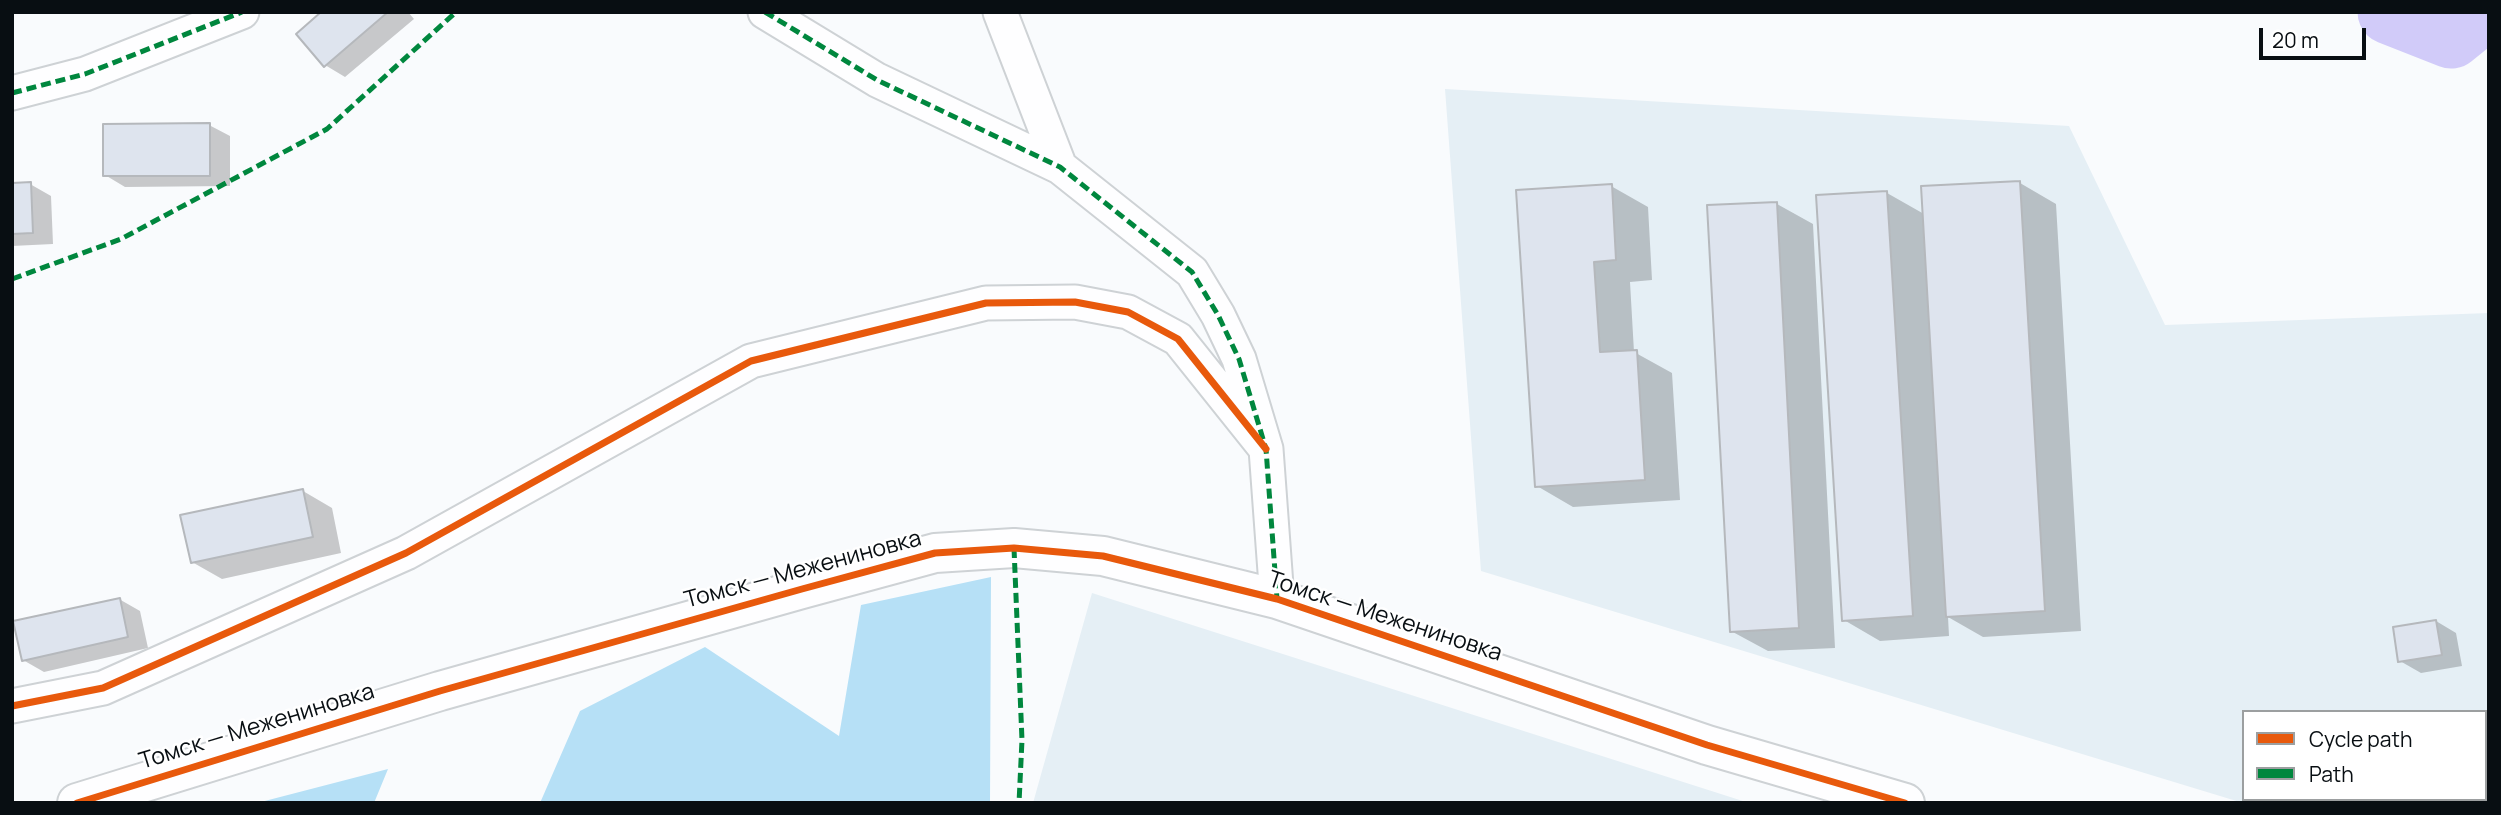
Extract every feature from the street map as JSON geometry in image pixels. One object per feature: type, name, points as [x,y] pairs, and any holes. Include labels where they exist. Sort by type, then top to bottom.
[{"type":"street","points":[[12,93],[85,74],[242,12]]},
{"type":"street","points":[[765,12],[877,80],[1060,167],[1192,272],[1218,315],[1239,359],[1266,449],[1277,599]]},
{"type":"street","points":[[1000,12],[1060,167]]},
{"type":"street","points":[[12,706],[103,688],[406,553],[751,361],[986,303],[1075,302],[1128,312],[1178,339],[1266,449]]},
{"type":"street","name":"Томск — Межениновка","points":[[77,803],[440,691],[935,553],[1014,548],[1103,556],[1277,599],[1707,745],[1905,803]]},
{"type":"shaded area","points":[[1445,89],[2069,126],[2165,325],[2489,313],[2489,761],[2487,710],[2242,710],[2242,801],[2257,801],[2243,803],[1481,571]]},
{"type":"shaded area","points":[[991,577],[990,803],[540,803],[580,711],[705,647],[839,736],[861,605]]},
{"type":"shaded area","points":[[1092,593],[1749,803],[1033,803]]},
{"type":"shaded area","points":[[388,769],[374,803],[257,803]]},
{"type":"building","points":[[321,12],[388,12],[324,67],[296,34]]},
{"type":"building","points":[[210,123],[210,176],[103,176],[103,124]]},
{"type":"building","points":[[2020,181],[2045,611],[1946,617],[1921,186]]},
{"type":"building","points":[[31,182],[33,233],[12,234],[12,183]]},
{"type":"building","points":[[1612,184],[1616,260],[1594,262],[1600,352],[1637,350],[1645,480],[1535,487],[1516,190]]},
{"type":"building","points":[[1887,191],[1913,616],[1842,621],[1816,195]]},
{"type":"building","points":[[1777,202],[1799,628],[1730,632],[1707,205]]},
{"type":"building","points":[[303,489],[313,537],[191,563],[180,515]]},
{"type":"building","points":[[120,598],[128,637],[22,661],[13,621]]},
{"type":"building","points":[[2436,620],[2442,655],[2398,662],[2393,627]]},
{"type":"waterway","points":[[2390,12],[2451,36],[2481,12]]},
{"type":"marked path","points":[[12,93],[85,74],[242,12]]},
{"type":"marked path","points":[[12,279],[121,239],[327,129],[456,12]]},
{"type":"marked path","points":[[765,12],[877,80],[1060,167],[1192,272],[1218,315],[1239,359],[1266,449],[1277,599]]},
{"type":"marked path","points":[[1014,548],[1022,740],[1019,803]]},
{"type":"cycle path","points":[[12,706],[103,688],[406,553],[751,361],[986,303],[1075,302],[1128,312],[1178,339],[1266,449]]},
{"type":"cycle path","points":[[77,803],[440,691],[802,589],[935,553],[1014,548],[1103,556],[1277,599],[1707,745],[1905,803]]}]
